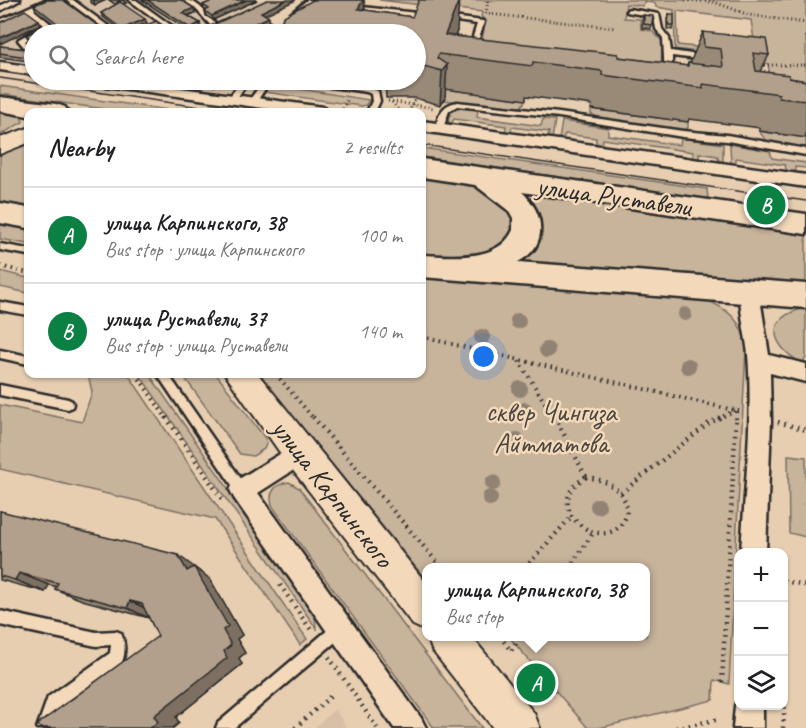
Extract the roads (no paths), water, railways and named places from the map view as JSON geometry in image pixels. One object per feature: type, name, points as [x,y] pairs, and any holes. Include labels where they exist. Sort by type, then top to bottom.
[{"type":"main road","points":[[0,104],[28,108]]},
{"type":"main road","name":"улица Руставели","points":[[426,169],[806,224]]},
{"type":"main road","points":[[454,270],[492,263],[511,254],[528,232],[529,219],[523,206],[500,187],[476,176]]},
{"type":"main road","points":[[426,266],[806,296]]},
{"type":"street","points":[[0,66],[24,70]]},
{"type":"street","points":[[166,90],[295,108]]},
{"type":"street","points":[[426,127],[806,181]]},
{"type":"street","points":[[0,146],[24,137]]},
{"type":"street","points":[[749,292],[757,323],[760,362],[754,548]]},
{"type":"street","points":[[760,362],[806,374]]},
{"type":"street","name":"улица Карпинского","points":[[243,378],[422,607]]},
{"type":"street","points":[[300,453],[242,490],[411,728]]},
{"type":"street","points":[[450,641],[519,728]]},
{"type":"street","points":[[748,728],[749,710]]},
{"type":"lane","points":[[0,9],[17,0]]},
{"type":"lane","points":[[0,23],[50,0]]},
{"type":"lane","points":[[69,0],[103,24]]},
{"type":"lane","points":[[79,5],[88,0]]},
{"type":"lane","points":[[132,0],[166,24]]},
{"type":"lane","points":[[186,0],[197,7],[212,24]]},
{"type":"lane","points":[[284,24],[311,0]]},
{"type":"lane","points":[[197,7],[206,4]]},
{"type":"lane","points":[[344,10],[361,8],[394,16],[481,22],[470,60]]},
{"type":"lane","points":[[29,9],[47,24]]},
{"type":"lane","points":[[629,11],[657,15],[659,29],[666,38],[669,84]]},
{"type":"lane","points":[[218,24],[223,21]]},
{"type":"lane","points":[[668,53],[718,60]]},
{"type":"lane","points":[[232,99],[238,90]]},
{"type":"lane","points":[[252,102],[260,90]]},
{"type":"lane","points":[[369,90],[375,93],[376,101],[373,108]]},
{"type":"lane","points":[[439,129],[445,109],[452,104],[457,104],[737,139],[806,152]]},
{"type":"lane","points":[[0,247],[24,251]]},
{"type":"lane","points":[[0,306],[24,310]]},
{"type":"lane","points":[[0,354],[24,359]]},
{"type":"lane","points":[[165,378],[242,490]]},
{"type":"lane","points":[[0,390],[68,404]]},
{"type":"lane","points":[[0,618],[96,639],[116,638],[117,657],[53,702],[44,728]]},
{"type":"lane","points":[[223,728],[341,628]]},
{"type":"tram line","points":[[0,78],[24,81]]},
{"type":"tram line","points":[[83,90],[206,108]]},
{"type":"tram line","points":[[426,146],[806,201]]},
{"type":"place","name":"улица Руставели, 37","points":[[766,205]]},
{"type":"place","name":"улица Карпинского, 38","points":[[536,683]]},
{"type":"park label","name":"сквер Чингиза Айтматова","points":[[551,427]]}]
